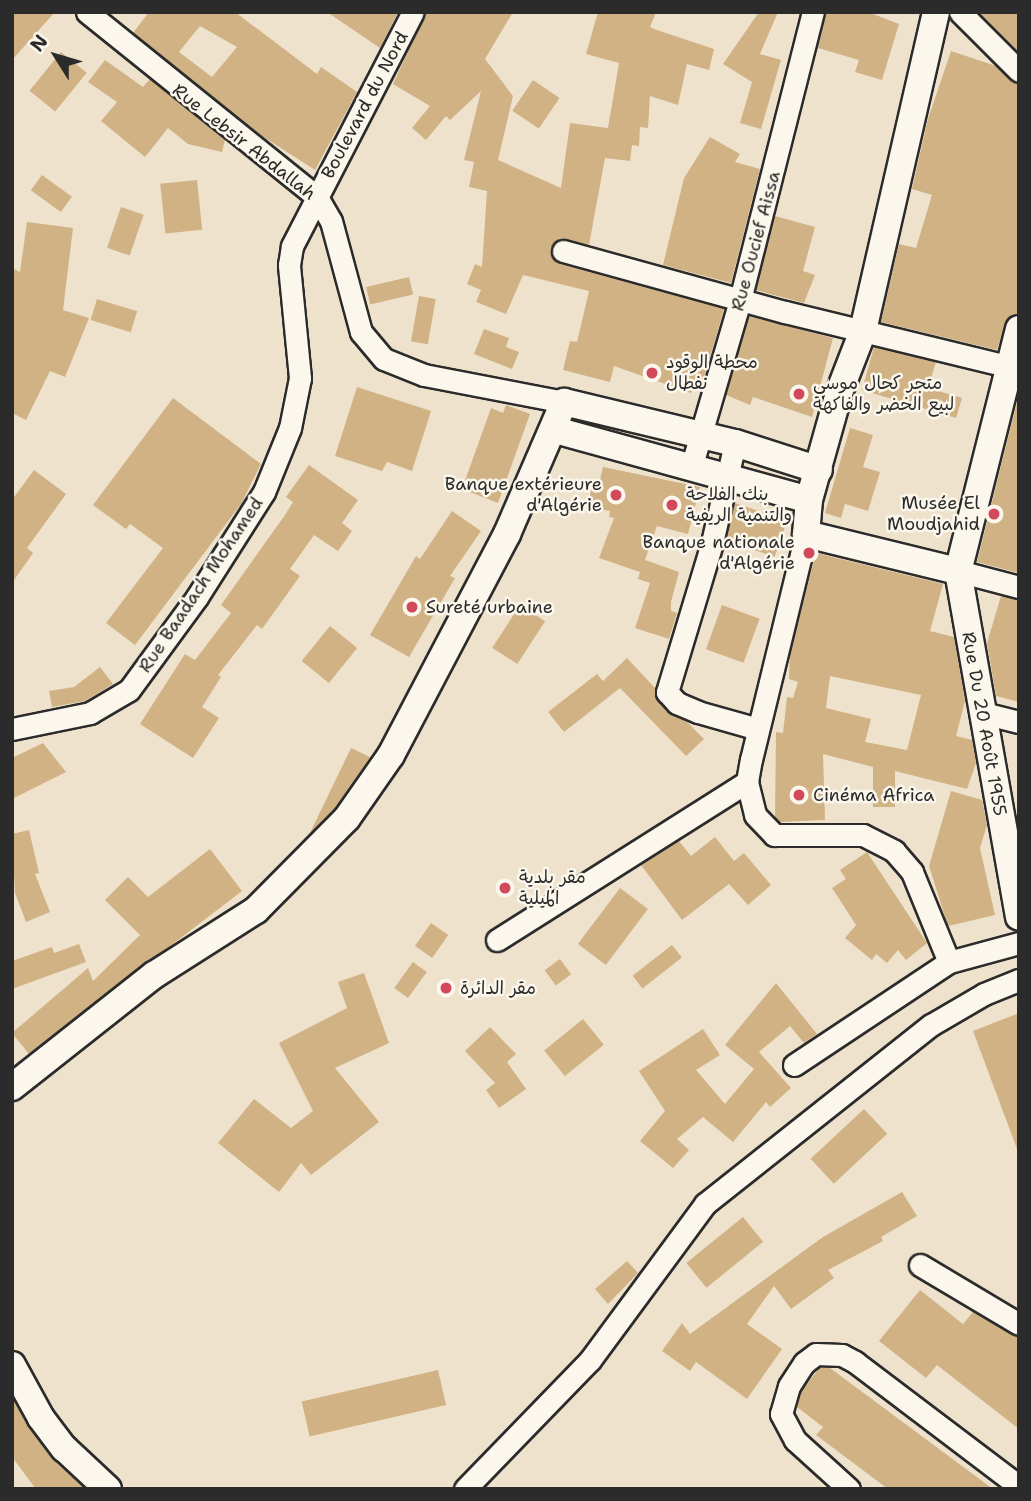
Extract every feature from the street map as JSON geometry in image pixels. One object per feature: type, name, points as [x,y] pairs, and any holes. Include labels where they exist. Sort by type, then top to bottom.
[{"type":"main road","points":[[936,12],[863,331],[839,393],[809,500],[806,534],[958,571],[1014,367],[1019,329]]},
{"type":"main road","points":[[12,1087],[154,975],[256,910],[346,818],[391,755],[507,534],[555,430],[564,402],[735,443],[819,470]]},
{"type":"main road","points":[[555,430],[809,500]]},
{"type":"main road","name":"Rue Du 20 Août 1955","points":[[958,571],[1019,918]]},
{"type":"main road","points":[[12,1365],[41,1418],[64,1448],[108,1489]]},
{"type":"street","name":"Rue Lebsir Abdallah","points":[[87,12],[317,197],[331,221],[361,332],[384,359],[424,375],[564,402]]},
{"type":"street","name":"Boulevard du Nord","points":[[317,197],[414,12]]},
{"type":"street","name":"Rue Oucief Aissa","points":[[691,468],[740,300],[813,12]]},
{"type":"street","points":[[960,12],[1019,71]]},
{"type":"street","name":"Rue Baadach Mohamed","points":[[12,729],[90,713],[129,690],[197,597],[264,492],[296,406],[300,349],[289,265],[292,246],[317,197]]},
{"type":"street","points":[[563,251],[740,300],[1014,367]]},
{"type":"street","points":[[735,443],[725,477],[712,543],[667,692],[677,703],[698,712],[758,729]]},
{"type":"street","points":[[806,534],[747,782],[755,815],[774,835],[863,835],[894,851],[912,872],[949,962]]},
{"type":"street","points":[[958,571],[1019,587]]},
{"type":"street","points":[[983,713],[1019,722]]},
{"type":"street","points":[[497,940],[747,782]]},
{"type":"street","points":[[794,1065],[949,962],[1019,943]]},
{"type":"street","points":[[465,1489],[590,1360],[705,1204],[931,1025],[1019,980]]},
{"type":"street","points":[[920,1265],[1019,1324]]},
{"type":"street","points":[[849,1489],[795,1440],[781,1414],[789,1386],[804,1363],[816,1354],[842,1355],[855,1362],[1019,1486]]},
{"type":"building","points":[[12,12],[55,12],[12,60]]},
{"type":"building","points":[[149,12],[235,12],[317,74],[321,67],[357,92],[315,170],[262,136],[133,33]],"holes":[[[200,26],[237,47],[212,77],[179,52]]]},
{"type":"building","points":[[327,12],[398,12],[380,48]]},
{"type":"building","points":[[426,12],[513,12],[485,59],[513,96],[498,160],[561,188],[570,123],[608,128],[619,63],[586,54],[598,12],[656,12],[650,27],[714,49],[709,70],[687,64],[678,105],[650,96],[648,128],[640,127],[639,146],[632,145],[630,161],[605,158],[589,245],[560,238],[550,248],[560,264],[724,309],[702,385],[695,382],[691,393],[614,366],[610,382],[563,370],[570,341],[577,342],[589,291],[523,275],[506,314],[476,302],[481,290],[467,284],[475,264],[482,267],[487,191],[469,187],[474,162],[464,160],[481,91],[450,120],[446,116],[426,140],[412,128],[430,106],[393,84]]},
{"type":"building","points":[[759,12],[778,12],[760,54],[781,60],[761,129],[740,123],[752,82],[723,64]]},
{"type":"building","points":[[826,12],[868,12],[899,24],[882,80],[855,72],[859,60],[818,48]]},
{"type":"building","points":[[979,12],[1019,12],[1019,52]]},
{"type":"building","points":[[951,51],[996,66],[1019,84],[1019,314],[1007,319],[997,350],[881,322],[899,244],[916,248],[932,195],[912,189],[928,119]]},
{"type":"building","points":[[61,52],[87,73],[55,112],[30,91]]},
{"type":"building","points":[[105,60],[143,87],[150,79],[225,140],[222,152],[188,144],[168,128],[145,157],[101,121],[117,102],[88,82]]},
{"type":"building","points":[[533,80],[560,98],[539,129],[512,111]]},
{"type":"building","points":[[710,137],[740,154],[735,162],[760,169],[731,283],[663,265],[684,178]]},
{"type":"building","points":[[42,175],[72,197],[61,212],[31,190]]},
{"type":"building","points":[[197,180],[202,230],[165,234],[160,184]]},
{"type":"building","points":[[121,207],[144,215],[130,255],[107,248]]},
{"type":"building","points":[[775,216],[815,227],[803,271],[815,275],[804,303],[756,290]]},
{"type":"building","points":[[27,222],[73,228],[63,310],[89,318],[65,377],[50,371],[26,420],[12,413],[12,268],[20,272]]},
{"type":"building","points":[[409,277],[413,295],[370,304],[366,287]]},
{"type":"building","points":[[419,296],[436,299],[428,344],[411,341]]},
{"type":"building","points":[[97,299],[137,311],[131,332],[91,320]]},
{"type":"building","points":[[749,316],[833,338],[812,417],[753,397],[750,405],[726,395]]},
{"type":"building","points":[[484,329],[509,338],[506,347],[519,352],[512,369],[474,354]]},
{"type":"building","points":[[874,347],[936,362],[928,388],[962,398],[956,418],[862,390]]},
{"type":"building","points":[[357,387],[431,411],[412,471],[387,462],[382,471],[335,456]]},
{"type":"building","points":[[1019,394],[1019,573],[977,562]]},
{"type":"building","points":[[173,398],[261,464],[241,504],[135,645],[106,623],[163,548],[130,524],[126,529],[93,505]]},
{"type":"building","points":[[506,405],[530,414],[498,503],[462,489],[491,408],[503,413]]},
{"type":"building","points":[[850,428],[873,435],[863,467],[880,472],[868,511],[845,504],[841,518],[825,513]]},
{"type":"building","points":[[309,465],[358,500],[342,523],[352,531],[338,551],[314,535],[290,569],[300,576],[262,629],[257,625],[218,675],[221,677],[202,707],[219,718],[193,758],[140,724],[185,654],[195,660],[231,613],[221,605],[285,515],[293,502],[286,497]]},
{"type":"building","points":[[603,467],[700,487],[688,534],[657,526],[645,560],[679,572],[671,602],[671,611],[677,613],[669,639],[635,628],[650,583],[638,579],[640,572],[599,558],[614,518],[609,517],[610,511],[587,507],[593,482],[599,484]]},
{"type":"building","points":[[34,470],[66,494],[27,548],[33,553],[12,583],[12,500]]},
{"type":"building","points":[[735,503],[787,521],[775,557],[723,539]]},
{"type":"building","name":"Sureté urbaine","points":[[452,511],[481,531],[450,576],[455,578],[409,657],[370,635],[416,556],[420,559]]},
{"type":"building","points":[[816,553],[943,584],[930,631],[954,637],[965,701],[956,736],[972,740],[976,763],[967,789],[895,771],[895,807],[873,807],[873,767],[823,754],[825,820],[779,822],[775,817],[776,732],[783,733],[787,697],[793,698],[798,682],[789,679],[790,653]],"holes":[[[830,676],[921,695],[907,750],[865,742],[871,719],[826,708]]]},
{"type":"building","points":[[1001,596],[1019,600],[1019,702],[996,696],[987,643]]},
{"type":"building","points":[[520,605],[545,621],[517,664],[492,648]]},
{"type":"building","points":[[722,605],[760,619],[744,663],[706,649]]},
{"type":"building","points":[[330,626],[357,648],[329,683],[302,661]]},
{"type":"building","points":[[627,658],[655,688],[657,700],[667,712],[687,722],[704,739],[686,756],[620,688],[564,732],[548,712],[597,674],[603,681]]},
{"type":"building","points":[[100,667],[113,684],[85,701],[52,707],[49,691],[74,687]]},
{"type":"building","points":[[43,743],[66,772],[12,799],[12,758]]},
{"type":"building","points":[[351,748],[370,757],[335,808],[309,835]]},
{"type":"building","points":[[951,791],[982,800],[987,825],[980,848],[995,915],[948,926],[929,866]]},
{"type":"building","points":[[29,830],[39,873],[35,874],[50,912],[26,922],[15,893],[12,834]]},
{"type":"building","points":[[715,837],[734,861],[744,853],[771,885],[748,905],[729,884],[682,920],[641,865],[679,841],[691,856]]},
{"type":"building","points":[[210,849],[242,891],[29,1054],[12,1033],[88,968],[93,981],[140,935],[105,900],[128,877],[148,897]]},
{"type":"building","points":[[867,852],[927,943],[906,960],[898,950],[887,963],[876,954],[872,960],[845,938],[856,925],[832,888],[846,879],[840,870]]},
{"type":"building","points":[[620,888],[648,909],[606,965],[578,944]]},
{"type":"building","points":[[431,923],[448,935],[432,958],[415,946]]},
{"type":"building","points":[[79,944],[86,962],[12,989],[12,961],[52,947],[54,953]]},
{"type":"building","points":[[672,945],[682,958],[642,988],[633,976]]},
{"type":"building","points":[[560,959],[571,974],[556,986],[545,970]]},
{"type":"building","points":[[413,962],[427,972],[408,998],[394,988]]},
{"type":"building","points":[[364,973],[389,1043],[335,1068],[379,1122],[311,1175],[301,1163],[279,1192],[218,1143],[254,1099],[291,1128],[313,1111],[279,1043],[347,1008],[338,982]]},
{"type":"building","points":[[776,983],[817,1034],[804,1043],[790,1026],[759,1052],[791,1088],[770,1107],[766,1102],[733,1142],[703,1117],[677,1139],[689,1150],[673,1168],[640,1141],[665,1111],[639,1071],[703,1029],[720,1055],[696,1070],[725,1104],[754,1069],[725,1045]]},
{"type":"building","points":[[1019,1013],[1019,1149],[1017,1149],[973,1031]]},
{"type":"building","points":[[583,1019],[604,1045],[565,1076],[544,1050]]},
{"type":"building","points":[[490,1027],[516,1054],[507,1062],[526,1089],[499,1108],[486,1090],[495,1083],[465,1051]]},
{"type":"building","points":[[864,1109],[887,1134],[834,1184],[811,1159]]},
{"type":"building","points":[[902,1192],[917,1216],[881,1237],[883,1241],[828,1270],[834,1278],[791,1309],[774,1286],[747,1324],[782,1349],[747,1399],[696,1362],[690,1371],[662,1351],[682,1323],[690,1334],[823,1237]]},
{"type":"building","points":[[743,1217],[763,1242],[706,1288],[686,1263]]},
{"type":"building","points":[[627,1261],[638,1273],[608,1304],[595,1289]]},
{"type":"building","points":[[920,1290],[963,1324],[973,1312],[1019,1337],[1019,1429],[937,1365],[926,1378],[879,1341]]},
{"type":"building","points":[[820,1367],[830,1368],[993,1489],[888,1489],[816,1435],[823,1427],[797,1407],[801,1392]]},
{"type":"building","points":[[438,1370],[446,1405],[310,1437],[302,1401]]},
{"type":"building","points":[[12,1398],[52,1458],[85,1489],[36,1489],[12,1457]]},
{"type":"place","name":"محطة الوقود نفطال","points":[[652,373]]},
{"type":"place","name":"متجر كحال موسى لبيع الخضر والفاكهة","points":[[799,394]]},
{"type":"place","name":"Banque extérieure d'Algérie","points":[[616,495]]},
{"type":"place","name":"بنك الفلاحة والتنمية الريفية","points":[[672,505]]},
{"type":"place","name":"Musée El Moudjahid","points":[[994,514]]},
{"type":"place","name":"Banque nationale d'Algérie","points":[[809,553]]},
{"type":"place","name":"Sureté urbaine","points":[[412,607]]},
{"type":"place","name":"Cinéma Africa","points":[[799,795]]},
{"type":"place","name":"مقر بلدية الميلية","points":[[505,888]]},
{"type":"place","name":"مقر الدائرة","points":[[446,988]]}]
